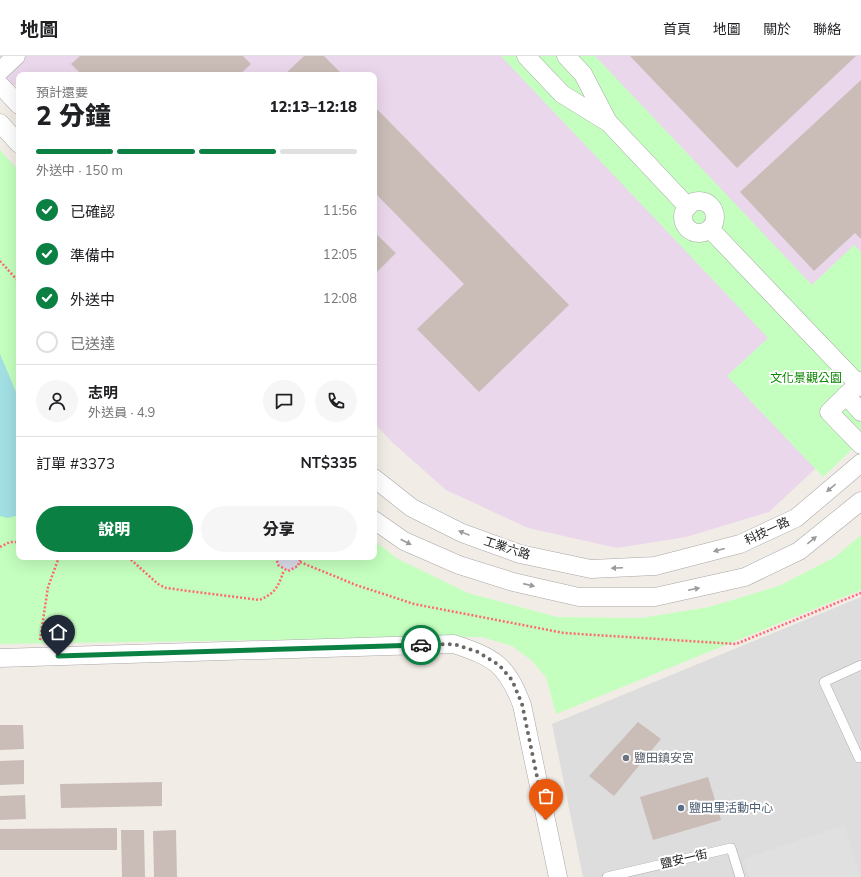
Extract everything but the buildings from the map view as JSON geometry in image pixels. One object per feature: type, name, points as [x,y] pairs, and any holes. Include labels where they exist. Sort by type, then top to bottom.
[{"type":"street","points":[[0,71],[16,56]]},
{"type":"street","points":[[526,56],[562,94],[609,123],[688,206],[684,216],[686,226],[690,230],[700,233],[710,229],[857,387],[861,412]]},
{"type":"street","points":[[566,56],[583,74],[609,123]]},
{"type":"street","points":[[0,85],[16,102]]},
{"type":"street","points":[[0,123],[16,141]]},
{"type":"street","points":[[857,387],[829,412],[861,445]]},
{"type":"street","name":"科技一路","points":[[656,566],[740,544],[796,518],[861,463]]},
{"type":"street","name":"工業六路","points":[[377,480],[412,508],[462,533],[520,554],[591,569],[656,566]]},
{"type":"street","points":[[377,522],[404,541],[459,565],[513,582],[579,596],[656,597],[745,577],[799,551],[861,501]]},
{"type":"street","points":[[0,658],[454,644],[478,652],[499,665],[512,680],[522,704],[558,877]]},
{"type":"lane","points":[[861,665],[824,682],[859,758],[861,757]]},
{"type":"lane","name":"鹽安一街","points":[[607,877],[731,848],[740,877]]},
{"type":"path","points":[[0,261],[16,279]]},
{"type":"path","points":[[0,547],[10,542],[16,542]]},
{"type":"path","points":[[42,657],[39,637],[48,587],[58,560]]},
{"type":"path","points":[[131,560],[158,584],[166,588],[259,600],[270,595],[279,586],[284,570]]},
{"type":"path","points":[[277,560],[278,565],[284,570],[296,569],[300,562],[356,585],[414,604],[564,633],[736,644],[861,593]]},
{"type":"shaded area","points":[[0,56],[861,56],[861,426],[769,512],[686,537],[617,548],[528,528],[446,490],[393,443],[377,426],[377,72],[16,72],[16,85],[0,86]]},
{"type":"shaded area","points":[[277,560],[300,560],[296,569],[288,571],[278,565]]},
{"type":"shaded area","points":[[861,597],[861,877],[583,877],[552,724]]},
{"type":"shaded area","points":[[844,825],[861,877],[749,877],[743,859]]},
{"type":"green space","name":"文化景觀公園","points":[[501,56],[595,56],[812,285],[854,245],[861,252],[861,441],[823,477],[727,376],[768,338]]},
{"type":"green space","points":[[0,150],[16,168],[16,560],[377,560],[377,542],[396,558],[468,593],[557,617],[641,618],[709,607],[779,586],[835,557],[861,535],[861,590],[556,714],[546,677],[531,660],[512,646],[482,637],[0,644]]},
{"type":"water","points":[[0,354],[16,392],[16,516],[8,518],[0,516]]},
{"type":"way so far","points":[[421,645],[454,644],[478,652],[499,665],[512,680],[522,704],[546,820]]},
{"type":"place","name":"鹽田鎮安宮","points":[[626,758]]},
{"type":"place","name":"鹽田里活動中心","points":[[681,808]]},
{"type":"route","points":[[58,656],[421,645]]}]
